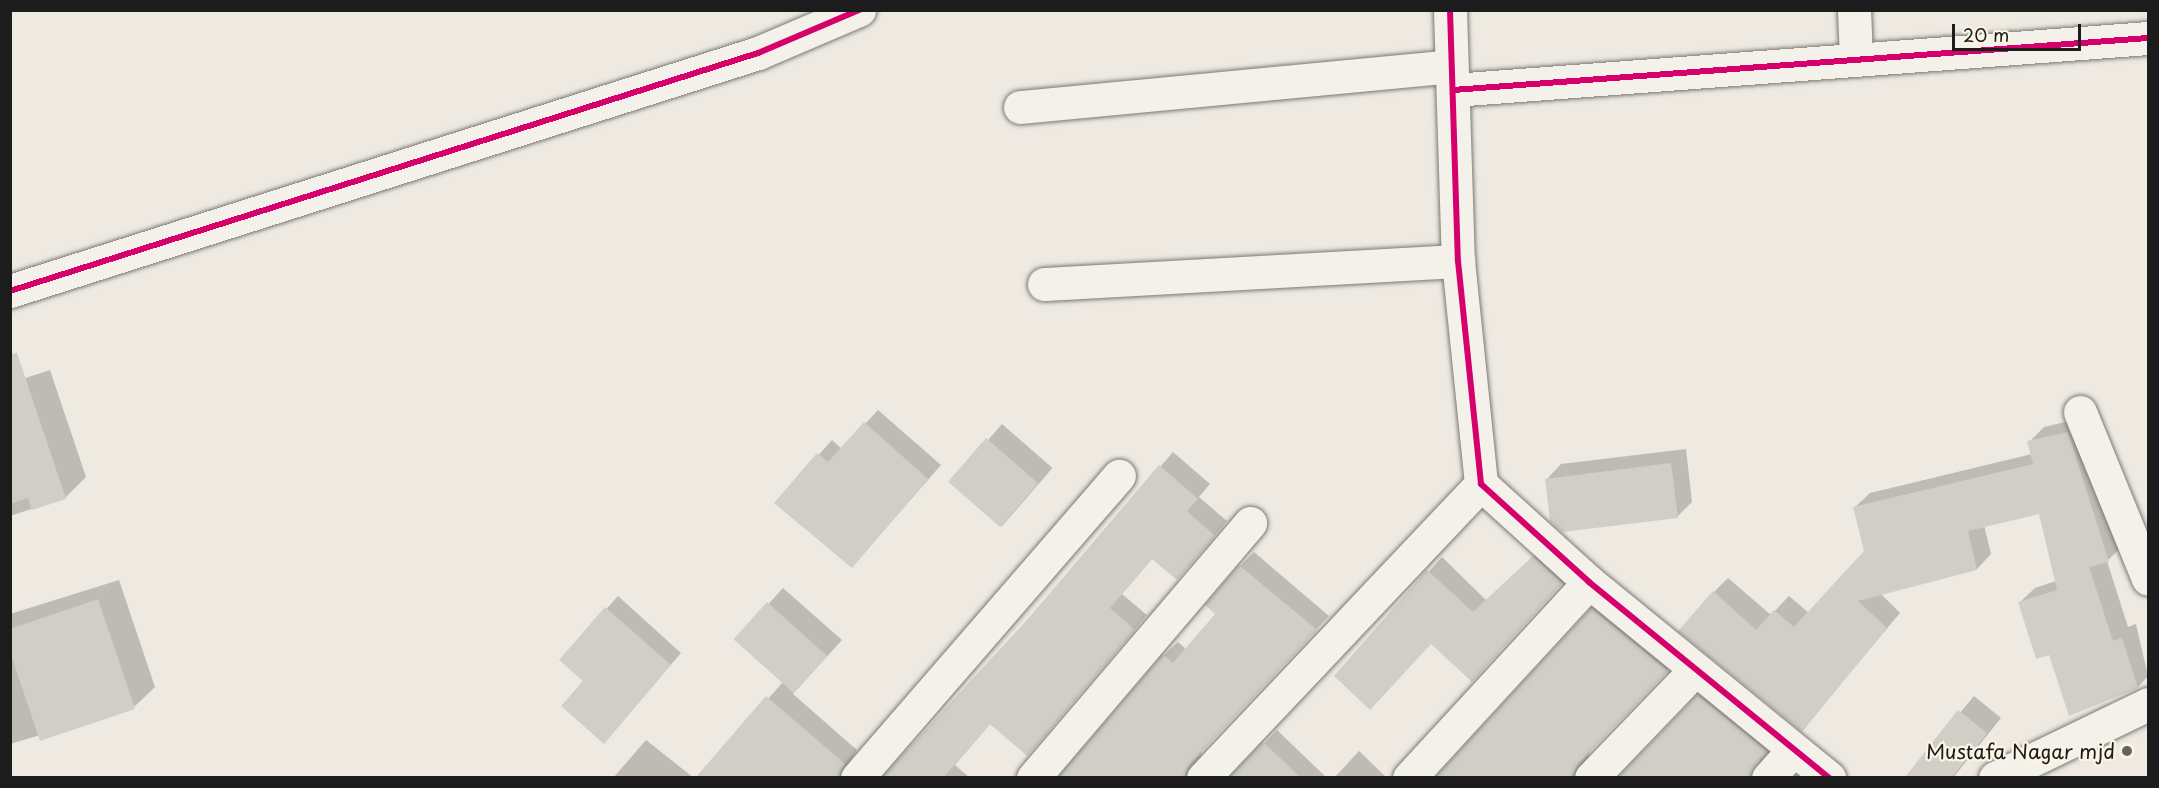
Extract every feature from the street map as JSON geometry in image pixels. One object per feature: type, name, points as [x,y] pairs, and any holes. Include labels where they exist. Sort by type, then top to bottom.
[{"type":"street","points":[[10,291],[758,53],[859,10]]},
{"type":"street","points":[[1450,10],[1458,261],[1481,484],[1589,582],[1829,777]]},
{"type":"street","points":[[1854,10],[1856,58]]},
{"type":"street","points":[[1020,107],[1452,78],[1856,58],[2148,38]]},
{"type":"street","points":[[1044,284],[1458,261]]},
{"type":"street","points":[[2080,412],[2148,579]]},
{"type":"street","points":[[857,777],[1119,476]]},
{"type":"street","points":[[1203,777],[1481,484]]},
{"type":"street","points":[[1033,777],[1250,523]]},
{"type":"street","points":[[1409,777],[1589,582]]},
{"type":"street","points":[[1591,777],[1695,670]]},
{"type":"street","points":[[1995,777],[2148,704]]},
{"type":"street","points":[[1768,777],[1793,750]]},
{"type":"building","points":[[17,353],[66,499],[32,510],[28,498],[10,504],[10,354]]},
{"type":"building","points":[[864,422],[928,479],[852,568],[774,503],[817,453],[828,462]]},
{"type":"building","points":[[2068,432],[2109,562],[2089,567],[2113,641],[2122,638],[2138,688],[2069,716],[2049,655],[2036,659],[2018,602],[2057,590],[2039,514],[1968,531],[1977,570],[1858,601],[1887,628],[1802,732],[1678,631],[1713,591],[1756,630],[1774,610],[1794,627],[1864,551],[1853,507],[2033,464],[2027,441]]},
{"type":"building","points":[[986,438],[1038,483],[1000,527],[948,482]]},
{"type":"building","points":[[1671,463],[1678,518],[1562,532],[1550,521],[1545,479]]},
{"type":"building","points":[[1159,465],[1198,499],[1187,511],[1215,536],[1177,580],[1152,559],[1110,608],[1135,630],[1027,756],[990,724],[944,777],[882,777],[1027,620]]},
{"type":"building","points":[[1533,556],[1562,583],[1472,682],[1431,644],[1370,710],[1334,676],[1427,570],[1473,612]]},
{"type":"building","points":[[1239,565],[1317,630],[1189,765],[1185,777],[1058,777],[1163,654],[1173,663],[1215,614],[1205,605]]},
{"type":"building","points":[[98,599],[135,709],[40,741],[10,652],[10,629]]},
{"type":"building","points":[[767,602],[827,656],[794,693],[734,639]]},
{"type":"building","points":[[605,607],[671,665],[604,744],[561,706],[583,681],[559,660]]},
{"type":"building","points":[[1591,608],[1668,671],[1577,765],[1573,777],[1435,777]]},
{"type":"building","points":[[1697,695],[1767,751],[1750,777],[1618,777]]},
{"type":"building","points":[[766,696],[845,764],[839,777],[696,777]]},
{"type":"building","points":[[1958,710],[1987,733],[1952,777],[1905,777]]},
{"type":"building","points":[[1263,742],[1300,777],[1229,777]]},
{"type":"cycle path","points":[[10,291],[758,53],[859,10]]},
{"type":"cycle path","points":[[1450,10],[1458,261],[1481,484],[1589,582],[1829,778]]},
{"type":"cycle path","points":[[1453,90],[2148,38]]},
{"type":"place","name":"Mustafa Nagar mjd","points":[[2127,751]]}]
